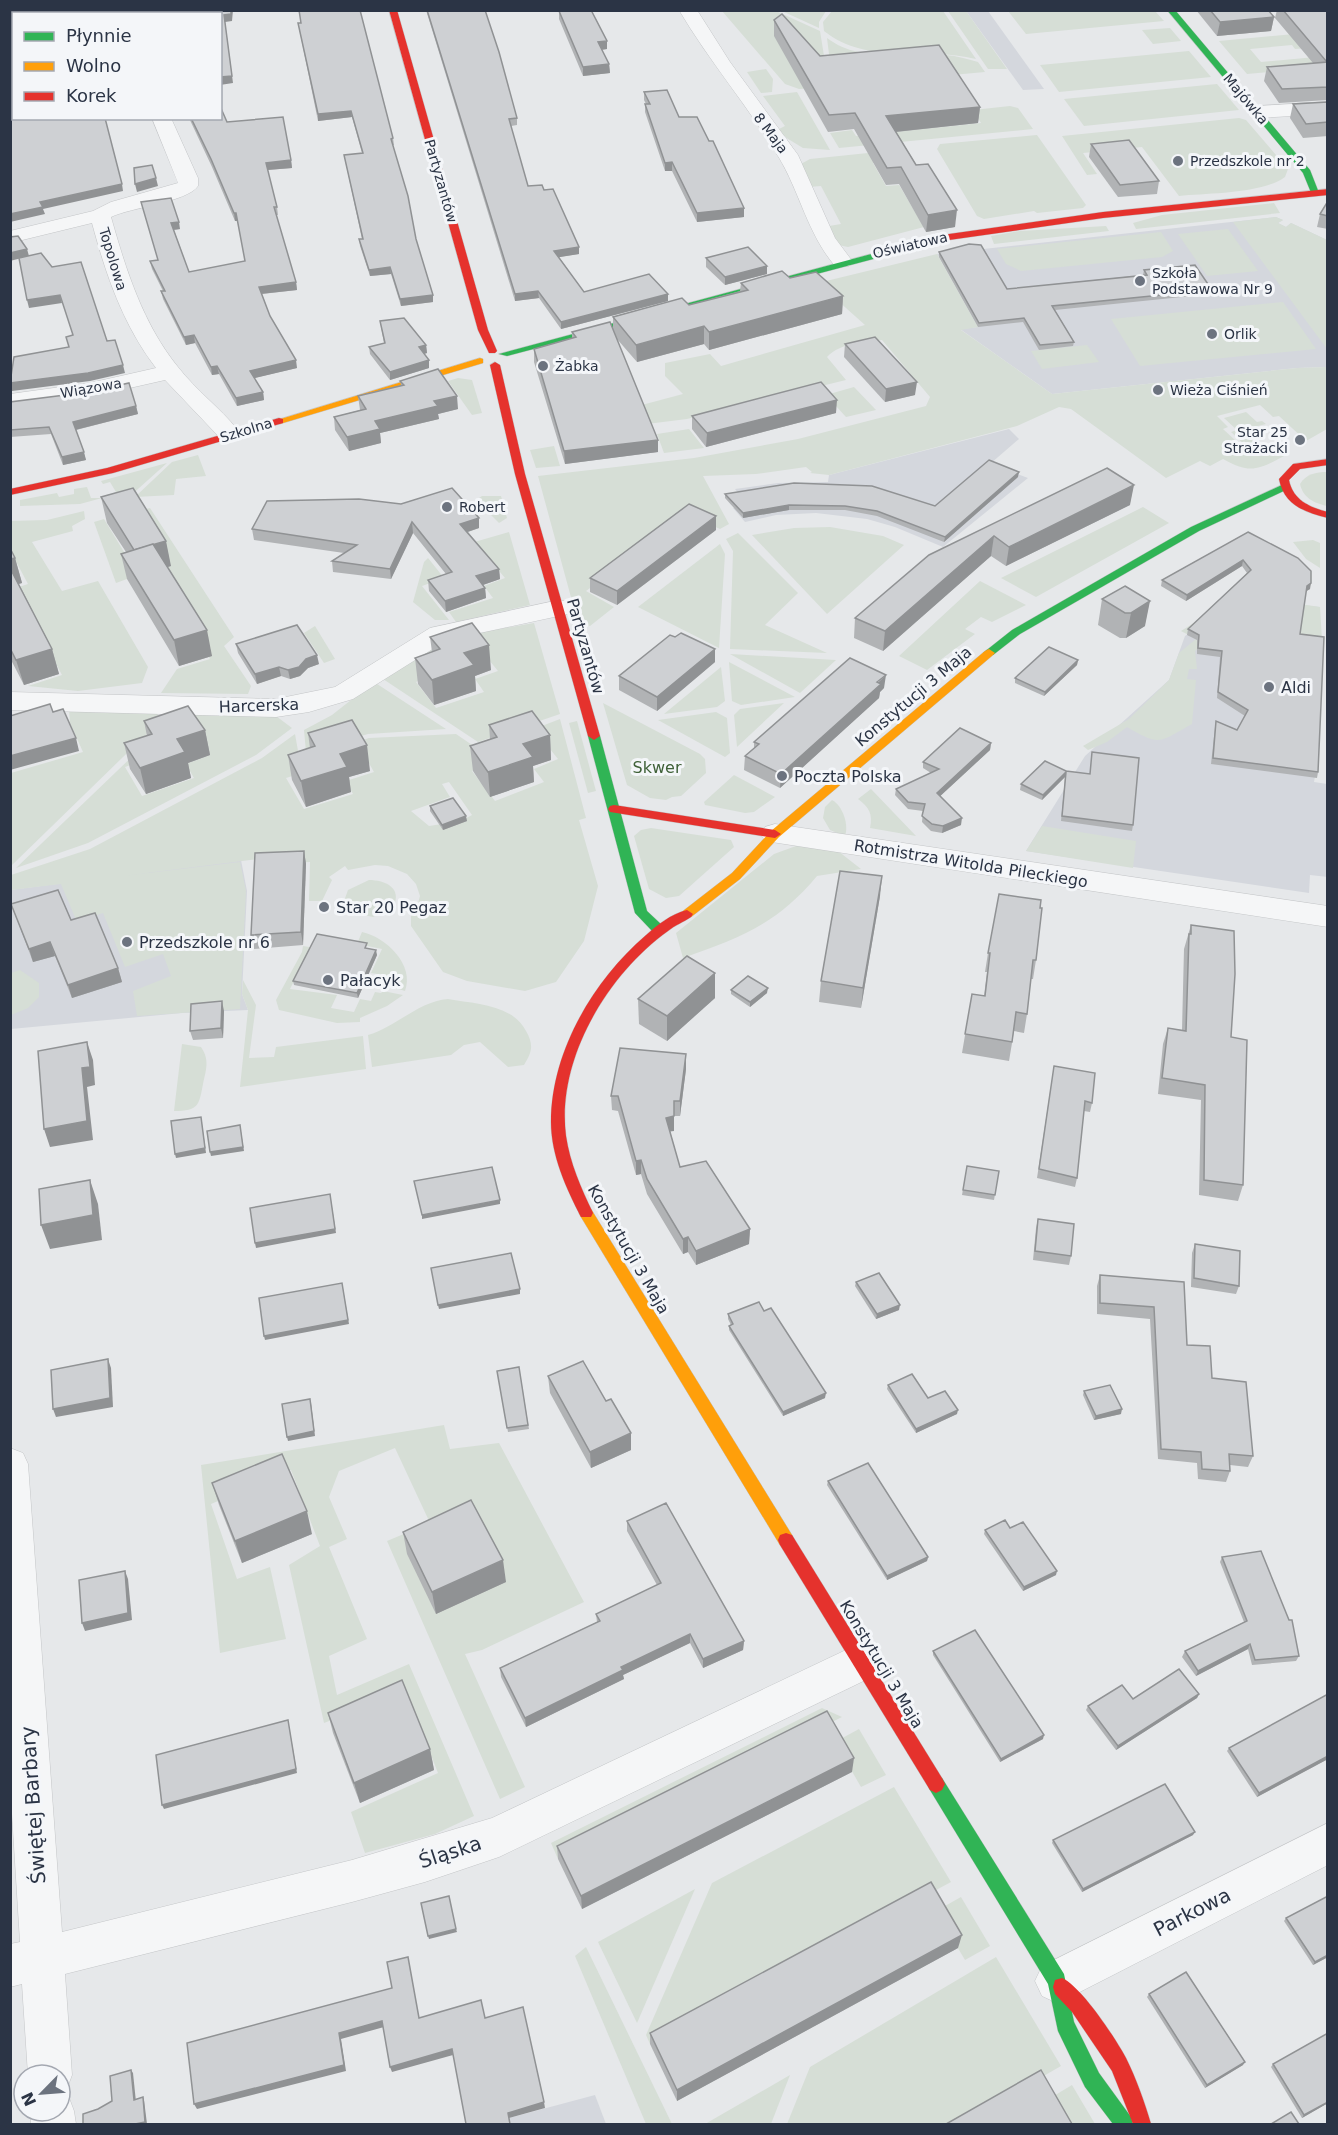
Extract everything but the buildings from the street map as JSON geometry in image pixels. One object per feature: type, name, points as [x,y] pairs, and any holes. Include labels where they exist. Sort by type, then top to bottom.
[{"type":"street","name":"Partyzantów","points":[[393,10],[483,330],[497,356],[520,474],[641,912],[659,930]]},
{"type":"street","name":"8 Maja","points":[[688,10],[717,60],[789,157],[826,241],[842,262]]},
{"type":"street","name":"Majówka","points":[[1170,10],[1307,172],[1322,193]]},
{"type":"street","points":[[1257,112],[1328,108]]},
{"type":"street","name":"Topolowa","points":[[162,120],[188,178],[188,186],[179,191],[118,206],[100,215],[121,289],[146,338],[170,372],[218,418],[230,435]]},
{"type":"street","name":"Oświatowa","points":[[497,356],[842,262],[939,238],[979,231],[1322,193]]},
{"type":"street","points":[[10,237],[100,215]]},
{"type":"street","name":"Szkolna","points":[[10,492],[73,480],[497,356]]},
{"type":"street","name":"Wiązowa","points":[[10,400],[90,390],[170,372]]},
{"type":"street","points":[[1328,462],[1297,466],[1284,479],[1284,487],[1289,496],[1299,505],[1328,515]]},
{"type":"street","name":"Konstytucji 3 Maja","points":[[1124,2124],[1092,2080],[1065,2024],[1057,1981],[586,1215],[563,1158],[560,1138],[561,1077],[576,1037],[600,992],[659,930],[691,913],[746,868],[776,834],[938,694],[1016,632],[1175,540],[1284,487]]},
{"type":"street","points":[[1281,510],[1299,505]]},
{"type":"street","name":"Konstytucji 3 Maja","points":[[1227,516],[1266,512]]},
{"type":"street","name":"Harcerska","points":[[10,701],[276,708],[309,703],[344,693],[439,634],[558,608]]},
{"type":"street","name":"Rotmistrza Witolda Pileckiego","points":[[614,809],[1328,916]]},
{"type":"street","points":[[732,860],[776,834]]},
{"type":"street","points":[[659,930],[670,910],[696,888]]},
{"type":"street","name":"Świętej Barbary","points":[[10,1464],[27,1962],[48,2063]]},
{"type":"street","name":"Śląska","points":[[27,1962],[352,1881],[425,1861],[499,1836],[862,1662]]},
{"type":"street","name":"Parkowa","points":[[1057,1981],[1328,1843]]},
{"type":"street","points":[[1057,1981],[1079,2006],[1119,2065],[1142,2124]]},
{"type":"shaded area","points":[[966,11],[988,11],[1044,89],[1023,90]]},
{"type":"shaded area","name":"Szkoła Podstawowa Nr 9","points":[[1276,217],[1283,220],[1278,223],[1286,227],[1291,223],[1327,240],[1327,367],[1297,368],[1052,394],[960,329],[978,327],[937,254]]},
{"type":"shaded area","points":[[1009,429],[1019,439],[990,464],[1028,478],[943,547],[895,527],[867,519],[816,513],[776,515],[745,522],[733,508],[748,505],[735,489],[778,483],[828,482],[829,475]]},
{"type":"shaded area","points":[[1240,598],[1320,607],[1318,760],[1314,782],[1327,784],[1328,877],[1310,875],[1309,893],[1026,851],[1085,756],[1169,680],[1185,636]]},
{"type":"shaded area","name":"Przedszkole nr 6","points":[[241,860],[247,891],[242,994],[248,1010],[182,1013],[11,1029],[10,890]]},
{"type":"shaded area","points":[[595,2095],[606,2124],[510,2124],[509,2118]]},
{"type":"green space","points":[[722,11],[776,11],[820,31],[825,62],[839,86],[799,89],[785,84]]},
{"type":"green space","points":[[782,11],[826,11],[819,22],[819,28]]},
{"type":"green space","points":[[832,11],[943,11],[976,59],[936,54],[878,52],[841,42],[824,31],[823,22]]},
{"type":"green space","points":[[948,11],[966,11],[1007,69],[988,69]]},
{"type":"green space","points":[[1008,11],[1155,11],[1164,21],[1026,34]]},
{"type":"green space","points":[[1170,28],[1181,41],[1153,44],[1142,30]]},
{"type":"green space","points":[[1327,31],[1324,47],[1295,49],[1292,45],[1250,49],[1261,62],[1326,56],[1323,67],[1247,74],[1219,41]]},
{"type":"green space","points":[[827,38],[840,46],[869,54],[931,54],[958,57],[978,62],[985,72],[843,85],[830,62]]},
{"type":"green space","points":[[1189,51],[1211,77],[1059,92],[1040,65]]},
{"type":"green space","points":[[766,69],[773,79],[772,92],[761,93],[747,72]]},
{"type":"green space","points":[[1217,84],[1239,110],[1084,126],[1064,99]]},
{"type":"green space","points":[[797,92],[830,150],[803,148],[775,131],[785,126],[763,96]]},
{"type":"green space","points":[[1010,106],[1018,108],[1033,129],[839,148],[830,133],[852,130],[856,136],[981,123],[973,110]]},
{"type":"green space","name":"Przedszkole nr 2","points":[[1239,118],[1246,120],[1288,169],[1285,177],[1275,183],[1249,190],[1179,196],[1142,147],[1083,153],[1097,174],[1087,175],[1062,136]]},
{"type":"green space","points":[[1037,135],[1086,205],[1083,208],[1037,213],[1034,211],[984,219],[977,216],[937,149],[940,144]]},
{"type":"green space","points":[[897,150],[873,163],[886,186],[899,185],[924,227],[848,247],[838,245],[829,226],[841,224],[821,186],[809,187],[799,165],[810,159]]},
{"type":"green space","points":[[1274,203],[1280,213],[1136,229],[1133,223],[1162,215]]},
{"type":"green space","points":[[1276,217],[1283,220],[1278,223],[1286,227],[1291,223],[1327,240],[1327,349],[1233,222]]},
{"type":"green space","points":[[1106,226],[1109,231],[994,244],[991,236],[1020,231]]},
{"type":"green space","points":[[1228,229],[1258,271],[1207,276],[1178,234]]},
{"type":"green space","points":[[1161,232],[1173,251],[1162,257],[1021,271],[1006,264],[997,249]]},
{"type":"green space","points":[[937,254],[978,327],[961,330],[1052,394],[1297,368],[1327,367],[1327,429],[1306,441],[1279,416],[1273,417],[1260,405],[1217,416],[1228,427],[1223,429],[1248,452],[1273,446],[1284,456],[1254,468],[1240,467],[1223,459],[1210,466],[1200,461],[1166,478],[1071,409],[1059,407],[1017,426],[829,475],[810,473],[812,472],[806,467],[756,474],[703,476],[729,524],[720,529],[689,515],[586,591],[614,607],[590,626],[578,623],[538,476],[694,458],[798,439],[926,406],[930,397],[882,340],[839,348],[827,357],[846,380],[687,419],[607,429],[608,414],[683,394],[665,376],[665,363],[710,354],[721,366],[865,325],[818,283]]},
{"type":"green space","name":"Orlik","points":[[1283,302],[1316,349],[1140,366],[1111,319]]},
{"type":"green space","points":[[1087,345],[1099,362],[1042,369],[1031,351]]},
{"type":"green space","points":[[458,378],[472,380],[482,413],[472,415],[448,381]]},
{"type":"green space","points":[[854,387],[876,410],[846,417],[826,395]]},
{"type":"green space","points":[[1246,412],[1257,422],[1262,421],[1266,424],[1250,428],[1260,438],[1253,440],[1256,444],[1246,446],[1231,432],[1237,430],[1224,418]]},
{"type":"green space","points":[[689,429],[704,448],[664,453],[657,434]]},
{"type":"green space","points":[[554,446],[560,466],[536,468],[530,450]]},
{"type":"green space","points":[[198,455],[206,476],[176,479],[174,495],[135,497],[172,462]]},
{"type":"green space","points":[[167,463],[129,497],[108,498],[107,495],[116,492],[110,482],[103,484],[101,481]]},
{"type":"green space","points":[[1327,472],[1327,506],[1310,499],[1301,489],[1300,484],[1312,474]]},
{"type":"green space","points":[[87,487],[91,498],[102,498],[80,504],[20,506],[20,500],[57,493],[59,497],[74,494],[74,489]]},
{"type":"green space","points":[[482,496],[501,496],[507,518],[499,523],[476,500]]},
{"type":"green space","points":[[1143,507],[1169,523],[1036,597],[1001,578]]},
{"type":"green space","points":[[150,508],[234,637],[224,646],[251,686],[248,694],[161,693],[177,669],[210,659],[158,573],[170,570],[134,512]]},
{"type":"green space","points":[[84,511],[85,519],[72,526],[73,531],[32,542],[62,591],[98,581],[148,667],[142,683],[78,691],[28,686],[62,675],[16,588],[28,584],[11,552],[10,521],[47,520]]},
{"type":"green space","points":[[104,519],[138,575],[116,583],[94,522]]},
{"type":"green space","points":[[830,527],[883,536],[904,545],[827,614],[752,535],[794,528]]},
{"type":"green space","points":[[509,532],[530,605],[456,622],[449,612],[493,598],[484,586],[505,578],[485,554],[433,554]]},
{"type":"green space","points":[[738,533],[798,593],[765,625],[827,653],[730,649],[733,551],[726,539]]},
{"type":"green space","points":[[1313,540],[1320,543],[1320,568],[1306,559],[1293,542]]},
{"type":"green space","points":[[720,544],[725,554],[719,648],[638,607]]},
{"type":"green space","points":[[428,558],[444,578],[422,586],[449,620],[435,620],[413,602],[424,562]]},
{"type":"green space","points":[[980,581],[1026,605],[992,622],[981,617],[965,629],[975,634],[927,670],[899,656]]},
{"type":"green space","points":[[1254,597],[1320,607],[1322,640],[1208,639],[1195,651],[1197,669],[1189,669],[1187,679],[1196,680],[1192,724],[1160,740],[1147,738],[1127,727],[1107,742],[1088,750],[1083,746],[1129,719],[1169,680],[1179,653],[1196,639],[1181,631],[1208,614]]},
{"type":"green space","points":[[534,623],[560,714],[478,742],[380,677],[418,653],[435,674],[416,682],[436,708],[484,692],[475,679],[498,671],[476,644],[431,659],[423,649],[439,639]]},
{"type":"green space","points":[[315,626],[335,659],[324,663],[304,633]]},
{"type":"green space","points":[[730,654],[836,660],[800,693]]},
{"type":"green space","points":[[729,662],[795,697],[741,705],[732,701]]},
{"type":"green space","points":[[721,667],[725,701],[717,707],[664,714]]},
{"type":"green space","points":[[374,682],[446,729],[368,734],[306,752],[304,730],[332,715]]},
{"type":"green space","name":"Skwer","points":[[603,703],[700,754],[705,759],[706,773],[681,796],[666,800],[650,798],[627,785]]},
{"type":"green space","points":[[784,703],[737,747],[734,715],[740,709]]},
{"type":"green space","points":[[69,710],[157,713],[160,721],[11,866],[11,773],[83,752],[70,723]]},
{"type":"green space","points":[[184,712],[276,716],[292,728],[256,755],[88,843],[16,868],[141,748],[147,759],[125,767],[142,796],[194,778],[186,764],[210,755]]},
{"type":"green space","points":[[716,712],[727,718],[730,753],[725,757],[658,720]]},
{"type":"green space","points":[[560,719],[586,818],[579,820],[598,886],[584,941],[556,982],[525,991],[467,981],[443,972],[411,926],[411,915],[417,907],[420,896],[416,884],[407,874],[388,866],[375,865],[348,870],[345,866],[329,877],[332,880],[322,901],[309,901],[310,862],[270,864],[266,858],[122,876],[240,862],[246,891],[240,1009],[137,1016],[133,991],[171,976],[163,954],[125,967],[103,913],[77,922],[61,884],[11,890],[11,875],[90,849],[262,758],[295,734],[302,773],[286,778],[304,809],[353,794],[346,781],[374,772],[357,742],[369,738],[456,734],[481,751],[491,764],[472,771],[495,801],[544,782],[534,769],[558,759],[534,729]],"holes":[[[449,782],[472,815],[461,821],[429,826],[411,811],[450,797],[442,784]]]},
{"type":"green space","points":[[577,721],[596,791],[588,793],[569,723]]},
{"type":"green space","points":[[734,775],[775,797],[754,812],[745,813],[705,805],[704,802]]},
{"type":"green space","points":[[871,789],[916,836],[870,828],[869,811],[858,799]]},
{"type":"green space","points":[[832,800],[844,816],[845,836],[830,830],[823,818],[825,807]]},
{"type":"green space","points":[[1042,826],[1136,841],[1133,868],[1026,851]]},
{"type":"green space","points":[[651,828],[731,840],[734,847],[679,896],[666,898],[649,889],[634,836],[641,830]]},
{"type":"green space","points":[[796,846],[838,851],[861,869],[817,876],[787,906],[756,928],[722,944],[683,958],[676,933],[774,854]]},
{"type":"green space","points":[[369,880],[391,886],[396,895],[393,907],[373,917],[350,912],[344,901],[348,890]]},
{"type":"green space","points":[[362,932],[389,946],[402,962],[407,981],[405,991],[379,983],[383,975],[371,973],[382,949],[357,944]]},
{"type":"green space","points":[[303,946],[316,948],[301,967],[290,989],[337,995],[331,1008],[354,1012],[360,999],[371,1001],[375,992],[383,991],[403,995],[387,1006],[360,1018],[360,1022],[337,1023],[279,1010],[276,1000]]},
{"type":"green space","points":[[20,970],[39,983],[39,997],[28,1008],[11,1015],[11,973]]},
{"type":"green space","points":[[243,980],[256,1005],[249,1058],[274,1057],[276,1047],[363,1036],[366,1069],[240,1087],[248,1010],[242,994]]},
{"type":"green space","points":[[448,999],[481,1004],[512,1015],[526,1031],[531,1044],[524,1065],[508,1067],[480,1042],[464,1045],[451,1055],[372,1067],[368,1035],[427,1004]]},
{"type":"green space","points":[[182,1044],[201,1047],[206,1056],[206,1070],[199,1102],[189,1110],[174,1111]]},
{"type":"green space","points":[[444,1425],[450,1449],[499,1443],[584,1602],[482,1650],[465,1654],[525,1787],[500,1799],[387,1541],[430,1523],[395,1448],[339,1471],[329,1497],[347,1539],[329,1547],[367,1639],[329,1656],[337,1695],[409,1664],[474,1816],[435,1834],[365,1853],[351,1812],[438,1773],[406,1691],[324,1723],[289,1565],[320,1546],[291,1470],[211,1504],[237,1579],[270,1567],[286,1639],[220,1653],[201,1465]]},
{"type":"green space","points":[[822,1708],[842,1717],[558,1859],[551,1843]]},
{"type":"green space","points":[[859,1729],[886,1775],[861,1787],[835,1742]]},
{"type":"green space","points":[[894,1787],[951,1882],[650,2044],[646,2035],[712,1883]]},
{"type":"green space","points":[[695,1889],[637,2023],[598,1942]]},
{"type":"green space","points":[[961,1897],[990,1946],[965,1960],[936,1911]]},
{"type":"green space","points":[[586,1947],[672,2124],[646,2124],[575,1956]]},
{"type":"green space","points":[[996,1957],[1061,2066],[961,2124],[787,2124],[810,2067]]},
{"type":"green space","points":[[790,2075],[771,2124],[705,2124]]},
{"type":"green space","points":[[1072,2085],[1095,2124],[1061,2124],[1047,2100]]},
{"type":"traffic: fast","points":[[1170,10],[1307,172],[1315,193]]},
{"type":"traffic: fast","points":[[504,354],[942,238]]},
{"type":"traffic: fast","points":[[989,653],[1016,632],[1195,529],[1284,487]]},
{"type":"traffic: fast","points":[[594,736],[641,913],[659,930]]},
{"type":"traffic: fast","points":[[936,1784],[1057,1981],[1065,2024],[1092,2080],[1124,2124]]},
{"type":"traffic: slow","points":[[279,421],[480,361]]},
{"type":"traffic: slow","points":[[687,914],[736,876],[775,834],[989,653]]},
{"type":"traffic: slow","points":[[586,1213],[786,1540]]},
{"type":"traffic: jam","points":[[393,10],[483,330],[492,351]]},
{"type":"traffic: jam","points":[[942,238],[1103,215],[1328,192]]},
{"type":"traffic: jam","points":[[495,365],[520,474],[594,736]]},
{"type":"traffic: jam","points":[[10,492],[109,471],[279,421]]},
{"type":"traffic: jam","points":[[1328,462],[1297,466],[1284,479],[1293,500],[1305,508],[1328,515]]},
{"type":"traffic: jam","points":[[614,809],[775,834]]},
{"type":"traffic: jam","points":[[586,1213],[567,1169],[558,1122],[560,1095],[575,1041],[603,991],[620,968],[666,925],[687,914]]},
{"type":"traffic: jam","points":[[786,1540],[936,1784]]},
{"type":"traffic: jam","points":[[1062,1987],[1079,2005],[1119,2065],[1142,2124]]},
{"type":"place","name":"Przedszkole nr 2","points":[[1178,161]]},
{"type":"place","name":"Szkoła Podstawowa Nr 9","points":[[1140,281]]},
{"type":"place","name":"Orlik","points":[[1212,334]]},
{"type":"place","name":"Żabka","points":[[543,366]]},
{"type":"place","name":"Wieża Ciśnień","points":[[1158,390]]},
{"type":"place","name":"Star 25 Strażacki","points":[[1300,440]]},
{"type":"place","name":"Robert","points":[[447,507]]},
{"type":"place","name":"Aldi","points":[[1269,687]]},
{"type":"place","name":"Poczta Polska","points":[[782,776]]},
{"type":"place","name":"Star 20 Pegaz","points":[[324,907]]},
{"type":"place","name":"Przedszkole nr 6","points":[[127,942]]},
{"type":"place","name":"Pałacyk","points":[[328,980]]}]
